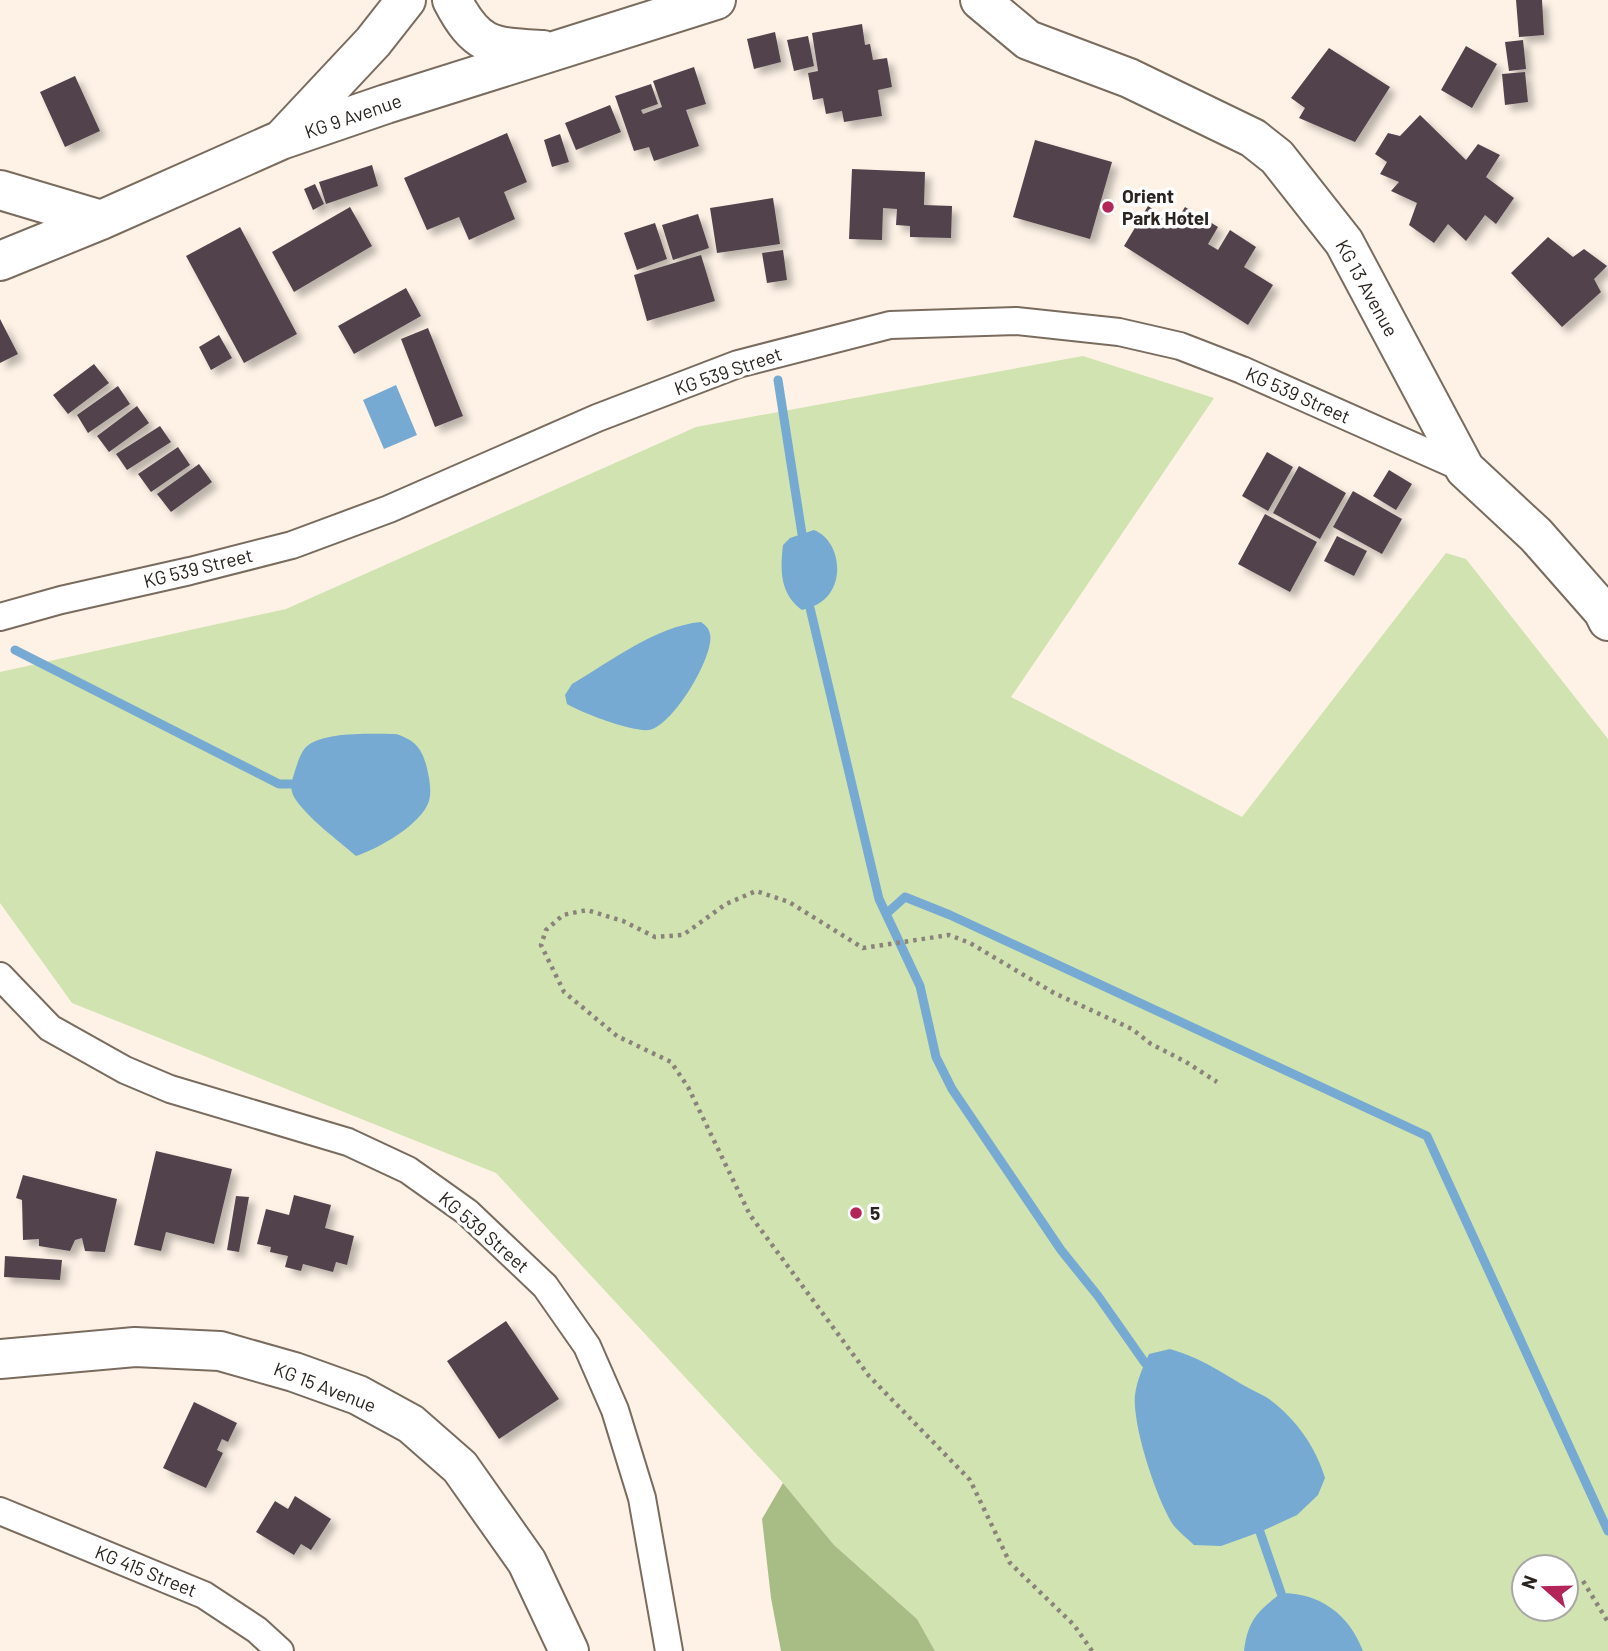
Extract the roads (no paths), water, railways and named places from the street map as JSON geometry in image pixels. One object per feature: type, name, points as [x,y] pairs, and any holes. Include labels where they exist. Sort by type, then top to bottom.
[{"type":"main road","points":[[281,141],[373,42],[406,0]]},
{"type":"main road","points":[[452,0],[463,22],[478,38],[502,48],[555,51]]},
{"type":"main road","name":"KG 9 Avenue","points":[[0,261],[281,141],[386,104],[716,0]]},
{"type":"main road","name":"KG 13 Avenue","points":[[980,0],[1028,40],[1129,78],[1252,138],[1277,157],[1344,242],[1465,469],[1536,535],[1603,611],[1608,621]]},
{"type":"main road","points":[[373,42],[386,104]]},
{"type":"main road","points":[[0,190],[101,220]]},
{"type":"main road","name":"KG 15 Avenue","points":[[0,1359],[135,1347],[220,1351],[294,1372],[358,1395],[411,1424],[460,1467],[527,1562],[569,1651]]},
{"type":"street","name":"KG 539 Street","points":[[0,617],[292,545],[389,509],[585,424],[738,364],[890,325],[1016,321],[1119,332],[1181,346],[1242,370],[1465,469]]},
{"type":"street","name":"KG 539 Street","points":[[0,976],[51,1028],[125,1070],[170,1089],[348,1142],[408,1170],[467,1212],[545,1286],[587,1346],[615,1410],[642,1498],[668,1651]]},
{"type":"street","name":"KG 415 Street","points":[[0,1511],[204,1595],[257,1630],[280,1651]]},
{"type":"water","points":[[396,385],[417,435],[384,449],[363,400]]},
{"type":"water","points":[[814,530],[822,534],[833,549],[837,576],[830,593],[824,599],[802,610],[789,597],[783,581],[783,545],[790,538]]},
{"type":"water","points":[[701,622],[710,634],[706,657],[680,703],[659,726],[649,730],[631,728],[595,717],[567,704],[565,695],[572,684],[650,638],[667,630]]},
{"type":"water","points":[[349,734],[396,734],[413,742],[423,755],[429,780],[429,801],[425,810],[409,827],[387,842],[356,856],[315,821],[294,797],[292,784],[297,765],[306,747],[324,738]]},
{"type":"water","points":[[1170,1349],[1203,1362],[1266,1397],[1286,1413],[1303,1433],[1325,1478],[1318,1495],[1297,1515],[1221,1546],[1194,1545],[1174,1526],[1160,1499],[1147,1462],[1135,1408],[1137,1384],[1149,1354]]},
{"type":"water","points":[[1281,1593],[1308,1597],[1331,1608],[1350,1626],[1363,1651],[1244,1651],[1251,1624]]},
{"type":"waterway","points":[[778,380],[802,534]]},
{"type":"waterway","points":[[810,608],[879,899],[920,986],[936,1057],[952,1089],[1061,1250],[1098,1296],[1145,1363]]},
{"type":"waterway","points":[[15,650],[279,784],[291,784]]},
{"type":"waterway","points":[[886,914],[905,897],[950,915],[1427,1136],[1608,1531]]},
{"type":"waterway","points":[[1260,1532],[1281,1593]]},
{"type":"place","name":"Orient Park Hotel","points":[[1108,207]]},
{"type":"place","name":"5","points":[[856,1213]]}]
